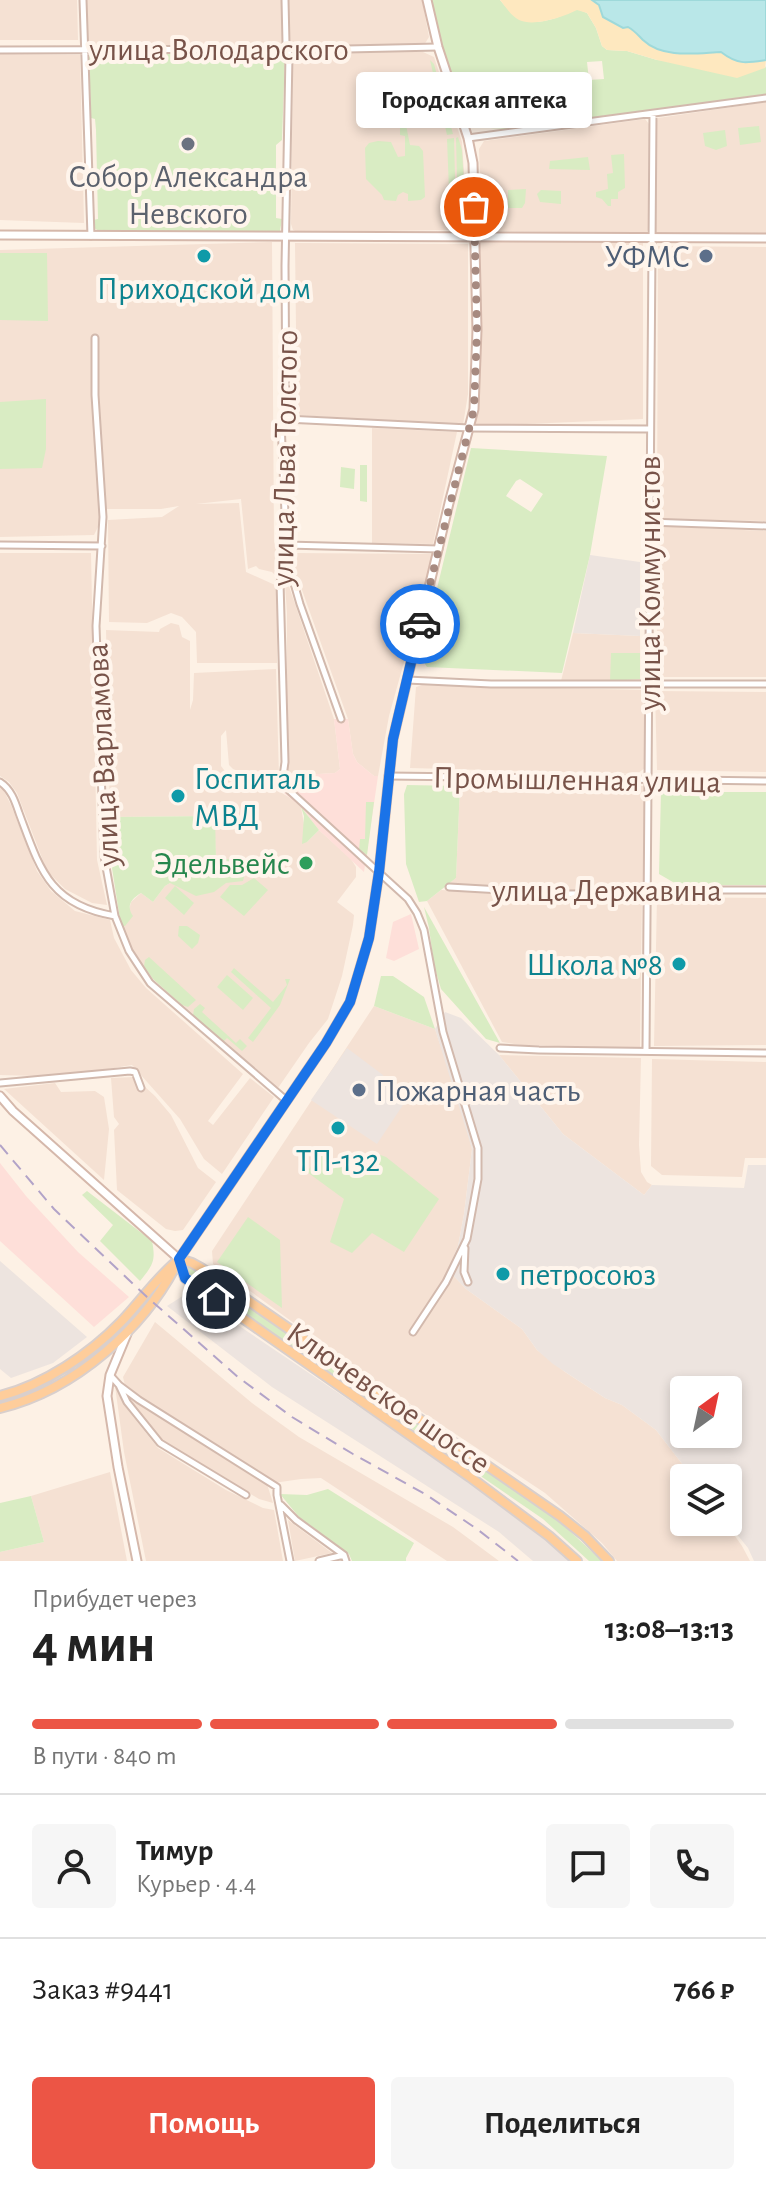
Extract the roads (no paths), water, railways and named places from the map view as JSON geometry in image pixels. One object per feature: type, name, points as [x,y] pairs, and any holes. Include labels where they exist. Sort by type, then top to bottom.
[{"type":"main road","points":[[179,1259],[102,1340],[54,1373],[4,1395],[4,1407],[43,1392],[72,1376],[129,1330],[167,1284],[179,1259],[326,1043],[350,1002],[369,938],[393,739],[474,409],[473,163],[427,0]]},
{"type":"main road","points":[[0,235],[766,238]]},
{"type":"main road","points":[[0,1096],[179,1259]]},
{"type":"main road","name":"Ключевское шоссе","points":[[179,1259],[185,1278],[470,1477],[577,1561]]},
{"type":"main road","name":"Ключевское шоссе","points":[[179,1259],[201,1268],[487,1464],[585,1536],[609,1561]]},
{"type":"main road","points":[[129,1330],[110,1375],[107,1396],[137,1561]]},
{"type":"street","points":[[83,0],[91,236]]},
{"type":"street","name":"улица Льва Толстого","points":[[285,0],[288,49],[286,419],[281,423],[287,558],[280,582],[285,762],[282,784],[408,899],[424,930],[443,1032],[478,1148],[478,1179],[467,1239]]},
{"type":"street","name":"улица Володарского","points":[[0,50],[438,47]]},
{"type":"street","points":[[468,138],[766,98]]},
{"type":"street","name":"улица Коммунистов","points":[[646,1051],[653,114]]},
{"type":"street","name":"улица Варламова","points":[[95,338],[95,395],[103,517],[96,626],[104,856],[115,916],[129,951],[150,983],[287,1101]]},
{"type":"street","points":[[286,419],[469,428],[649,429]]},
{"type":"street","points":[[648,522],[766,526]]},
{"type":"street","points":[[0,545],[102,546]]},
{"type":"street","points":[[287,545],[439,549]]},
{"type":"street","points":[[287,558],[341,719]]},
{"type":"street","points":[[406,680],[491,684],[766,684]]},
{"type":"street","name":"Промышленная улица","points":[[388,776],[766,781]]},
{"type":"street","points":[[0,782],[15,802],[45,876],[57,892],[91,911],[115,916]]},
{"type":"street","name":"улица Державина","points":[[449,887],[568,894],[766,890]]},
{"type":"street","points":[[500,1048],[766,1053]]},
{"type":"street","points":[[0,1083],[130,1071],[137,1074],[141,1088]]},
{"type":"street","points":[[467,1239],[464,1266],[468,1282]]},
{"type":"street","points":[[413,1332],[446,1282],[467,1239]]},
{"type":"street","points":[[110,1375],[139,1400],[277,1487],[290,1561]]},
{"type":"street","points":[[119,1385],[127,1402],[160,1443],[246,1495]]},
{"type":"street","points":[[280,1505],[345,1558]]},
{"type":"street","points":[[319,1561],[345,1558]]},
{"type":"water","points":[[592,0],[766,0],[766,60],[742,62],[721,52],[680,54],[660,50],[628,27],[623,28],[603,17],[599,5]]},
{"type":"railway","points":[[0,1145],[54,1209],[238,1377],[292,1417],[425,1494],[518,1561]]},
{"type":"place","name":"Собор Александра Невского","points":[[188,144]]},
{"type":"place","name":"Городская аптека","points":[[474,207]]},
{"type":"place","name":"Приходской дом","points":[[204,256]]},
{"type":"place","name":"УФМС","points":[[706,256]]},
{"type":"place","name":"Госпиталь МВД","points":[[178,796]]},
{"type":"place","name":"Эдельвейс","points":[[306,863]]},
{"type":"place","name":"Школа №8","points":[[679,964]]},
{"type":"place","name":"Пожарная часть","points":[[359,1090]]},
{"type":"place","name":"ТП-132","points":[[338,1128]]},
{"type":"place","name":"петросоюз","points":[[503,1274]]}]
